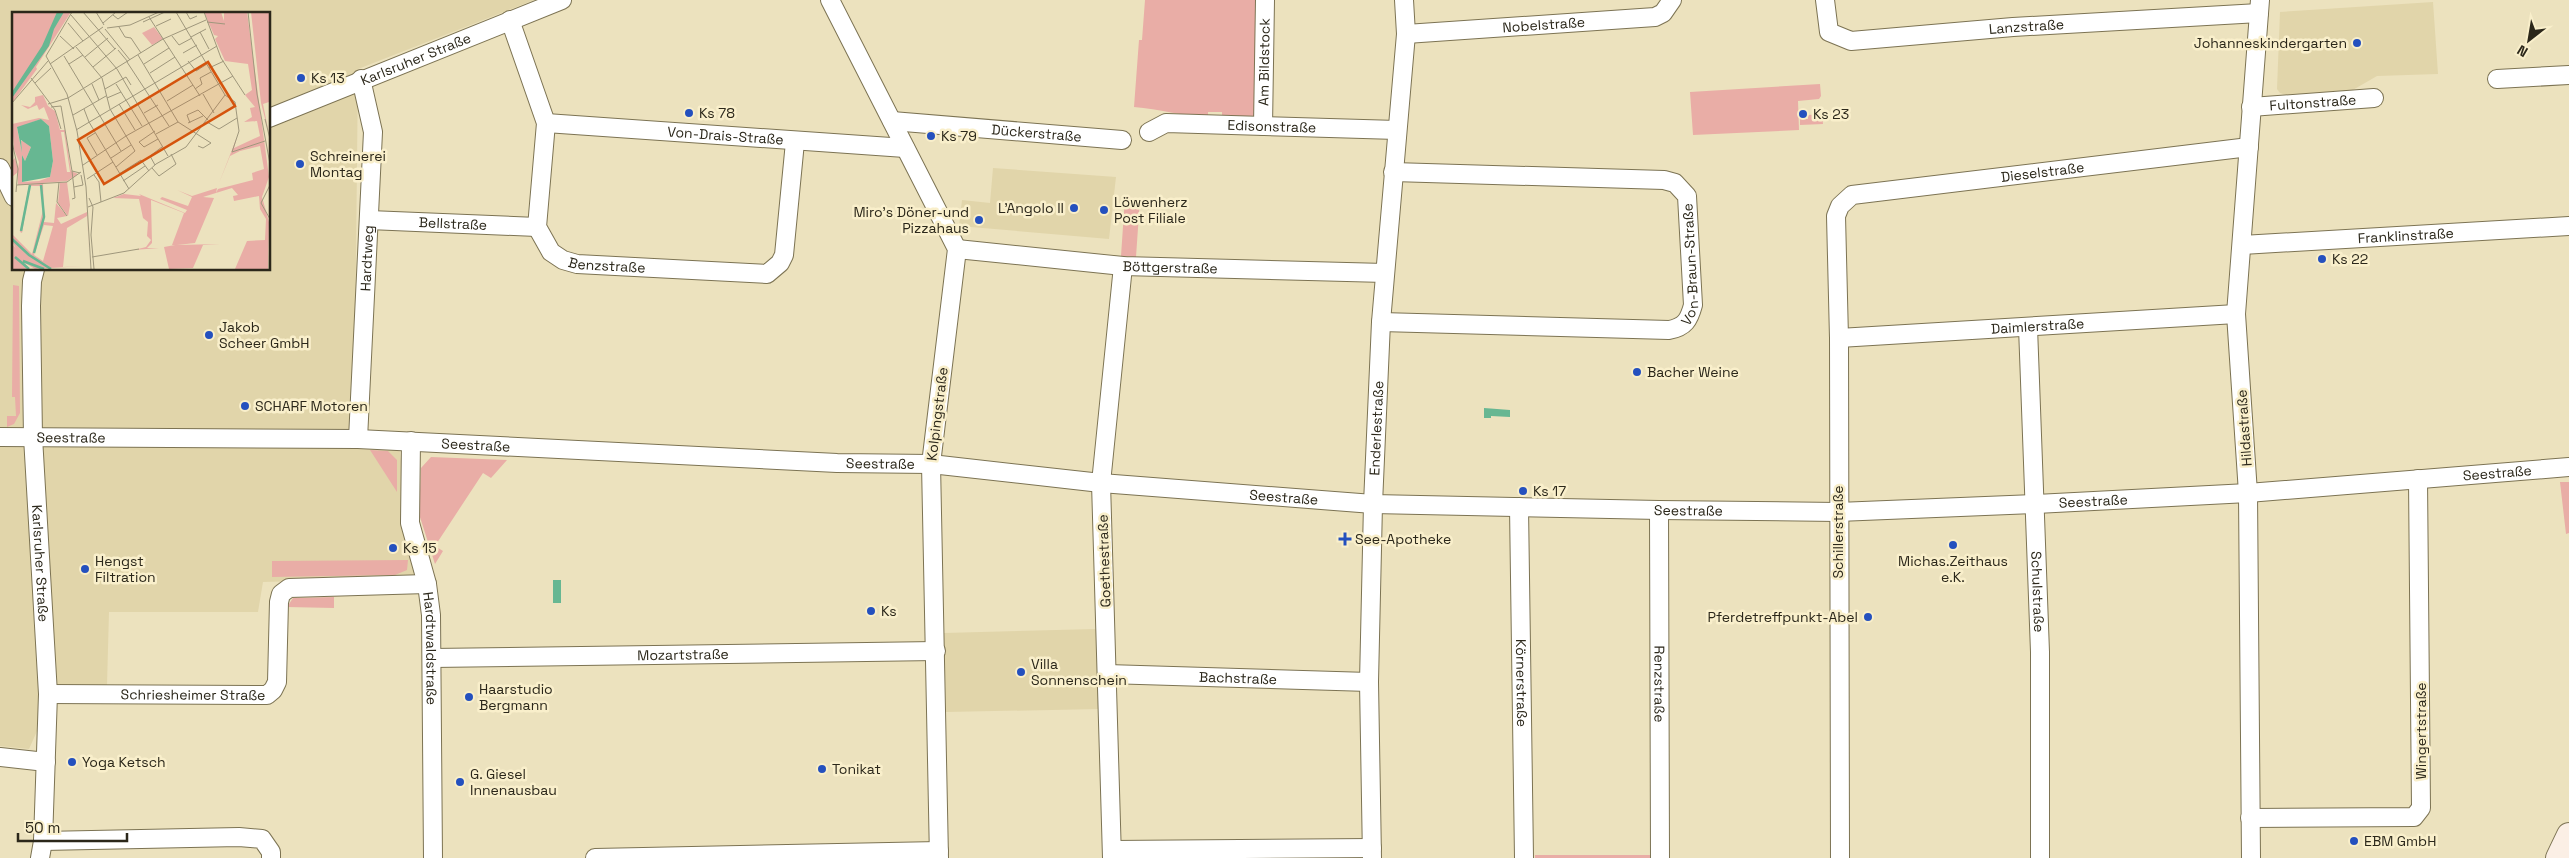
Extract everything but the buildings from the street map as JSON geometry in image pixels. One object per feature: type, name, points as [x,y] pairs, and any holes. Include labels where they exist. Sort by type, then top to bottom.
[{"type":"street","name":"Karlsruher Straße","points":[[270,118],[510,20],[538,4],[562,0]]},
{"type":"street","points":[[830,0],[957,248]]},
{"type":"street","name":"Am Bildstock","points":[[1263,126],[1265,0]]},
{"type":"street","name":"Enderlestraße","points":[[1372,853],[1369,682],[1373,504],[1381,322],[1396,130],[1406,34],[1404,0]]},
{"type":"street","name":"Nobelstraße","points":[[1406,34],[1655,17],[1663,13],[1672,0]]},
{"type":"street","name":"Lanzstraße","points":[[1825,0],[1829,32],[1851,41],[2259,7]]},
{"type":"street","name":"Hildastraße","points":[[2251,858],[2248,493],[2236,314],[2259,7]]},
{"type":"street","points":[[510,20],[546,123],[537,227]]},
{"type":"street","points":[[2497,79],[2569,75]]},
{"type":"street","name":"Hardtweg","points":[[358,439],[373,132],[361,79]]},
{"type":"street","name":"Fultonstraße","points":[[2251,107],[2374,98]]},
{"type":"street","name":"Dückerstraße","points":[[892,121],[1122,140]]},
{"type":"street","name":"Von-Drais-Straße","points":[[546,123],[795,142],[905,148]]},
{"type":"street","name":"Edisonstraße","points":[[1149,132],[1166,123],[1396,130]]},
{"type":"street","name":"Benzstraße","points":[[537,227],[551,252],[563,260],[577,264],[767,274],[780,263],[784,255],[795,142]]},
{"type":"street","name":"Dieselstraße","points":[[1840,206],[1852,196],[2249,147]]},
{"type":"street","points":[[0,168],[12,193]]},
{"type":"street","name":"Von-Braun-Straße","points":[[1381,322],[1670,330],[1681,328],[1690,318],[1693,305],[1687,196],[1674,183],[1664,180],[1394,172]]},
{"type":"street","name":"Schillerstraße","points":[[1840,206],[1836,216],[1839,338],[1840,858]]},
{"type":"street","name":"Bellstraße","points":[[369,220],[537,227]]},
{"type":"street","name":"Franklinstraße","points":[[2242,245],[2569,226]]},
{"type":"street","name":"Böttgerstraße","points":[[957,248],[1123,266],[1385,273]]},
{"type":"street","name":"Kolpingstraße","points":[[939,855],[931,464],[957,248]]},
{"type":"street","name":"Goethestraße","points":[[1112,854],[1101,483],[1123,266]]},
{"type":"street","name":"Karlsruher Straße","points":[[35,270],[32,282],[31,306],[33,437],[48,694],[42,849]]},
{"type":"street","name":"Daimlerstraße","points":[[1839,338],[2236,314]]},
{"type":"street","name":"Schulstraße","points":[[2028,326],[2040,652],[2040,858]]},
{"type":"street","name":"Seestraße","points":[[0,438],[358,439],[411,441],[837,463],[931,464],[1101,483],[1373,504],[1659,510],[1838,512],[2036,504],[2248,493],[2569,467]]},
{"type":"street","name":"Hardtwaldstraße","points":[[411,441],[410,523],[427,584],[431,615],[433,858]]},
{"type":"street","name":"Wingertstraße","points":[[2250,818],[2414,817],[2421,808],[2418,480]]},
{"type":"street","name":"Körnerstraße","points":[[1519,507],[1524,858]]},
{"type":"street","name":"Renzstraße","points":[[1659,510],[1660,858]]},
{"type":"street","name":"Schriesheimer Straße","points":[[48,694],[267,694],[273,690],[277,682],[278,602],[281,594],[289,588],[427,584]]},
{"type":"street","name":"Mozartstraße","points":[[432,658],[936,651]]},
{"type":"street","name":"Bachstraße","points":[[1107,674],[1369,682]]},
{"type":"street","points":[[0,757],[46,762]]},
{"type":"street","points":[[2558,858],[2569,835]]},
{"type":"street","points":[[42,849],[239,837],[262,839],[271,852],[271,858]]},
{"type":"street","points":[[1112,854],[1372,853]]},
{"type":"street","points":[[595,858],[939,855]]},
{"type":"shaded area","points":[[0,0],[534,0],[358,69],[354,445],[399,445],[415,578],[263,582],[258,612],[109,612],[107,685],[57,686],[29,749],[0,746]]},
{"type":"shaded area","points":[[1145,0],[1257,0],[1256,119],[1222,117],[1222,112],[1208,112],[1208,117],[1134,107],[1139,40],[1142,40]]},
{"type":"shaded area","name":"Johanneskindergarten","points":[[2433,2],[2438,74],[2377,76],[2351,91],[2286,95],[2280,93],[2277,89],[2280,12]]},
{"type":"shaded area","points":[[1820,84],[1821,96],[1819,99],[1798,101],[1799,130],[1693,135],[1690,92]]},
{"type":"shaded area","points":[[1822,114],[1823,124],[1800,125],[1800,119],[1808,119],[1808,115]]},
{"type":"shaded area","points":[[993,168],[1116,177],[1109,239],[959,226],[962,200],[990,203]]},
{"type":"shaded area","points":[[1125,197],[1140,199],[1136,257],[1121,256]]},
{"type":"shaded area","points":[[13,285],[19,286],[20,413],[14,424],[7,427],[7,416],[16,416],[15,397],[12,397]]},
{"type":"shaded area","points":[[1484,408],[1510,410],[1510,417],[1491,416],[1491,418],[1484,418]]},
{"type":"shaded area","points":[[370,450],[388,451],[397,460],[397,492]]},
{"type":"shaded area","points":[[431,457],[507,460],[491,478],[483,473],[435,546],[443,551],[435,564],[419,514],[421,468]]},
{"type":"shaded area","points":[[2560,482],[2569,482],[2569,533],[2566,534]]},
{"type":"shaded area","points":[[408,560],[407,570],[395,575],[272,577],[272,561]]},
{"type":"shaded area","points":[[553,580],[561,580],[561,603],[553,603]]},
{"type":"shaded area","points":[[334,597],[334,608],[287,607],[293,598]]},
{"type":"shaded area","name":"Villa Sonnenschein","points":[[1096,629],[1100,709],[946,712],[944,633]]},
{"type":"shaded area","points":[[1535,855],[1650,855],[1650,858],[1535,858]]},
{"type":"place","name":"Johanneskindergarten","points":[[2357,43]]},
{"type":"place","name":"Ks 13","points":[[301,78]]},
{"type":"place","name":"Ks 78","points":[[689,113]]},
{"type":"place","name":"Ks 23","points":[[1803,114]]},
{"type":"place","name":"Ks 79","points":[[931,136]]},
{"type":"place","name":"Schreinerei Montag","points":[[300,164]]},
{"type":"place","name":"L'Angolo II","points":[[1074,208]]},
{"type":"place","name":"Löwenherz Post Filiale","points":[[1104,210]]},
{"type":"place","name":"Miro's Döner-und Pizzahaus","points":[[979,220]]},
{"type":"place","name":"Ks 22","points":[[2322,259]]},
{"type":"place","name":"Jakob Scheer GmbH","points":[[209,335]]},
{"type":"place","name":"Bacher Weine","points":[[1637,372]]},
{"type":"place","name":"SCHARF Motoren","points":[[245,406]]},
{"type":"place","name":"Ks 17","points":[[1523,491]]},
{"type":"place","name":"See-Apotheke","points":[[1345,539]]},
{"type":"place","name":"Michas.Zeithaus e.K.","points":[[1953,545]]},
{"type":"place","name":"Ks 15","points":[[393,548]]},
{"type":"place","name":"Hengst Filtration","points":[[85,569]]},
{"type":"place","name":"Ks","points":[[871,611]]},
{"type":"place","name":"Pferdetreffpunkt-Abel","points":[[1868,617]]},
{"type":"place","name":"Villa Sonnenschein","points":[[1021,672]]},
{"type":"place","name":"Haarstudio Bergmann","points":[[469,697]]},
{"type":"place","name":"Yoga Ketsch","points":[[72,762]]},
{"type":"place","name":"Tonikat","points":[[822,769]]},
{"type":"place","name":"G. Giesel Innenausbau","points":[[460,782]]},
{"type":"place","name":"EBM GmbH","points":[[2354,841]]}]
